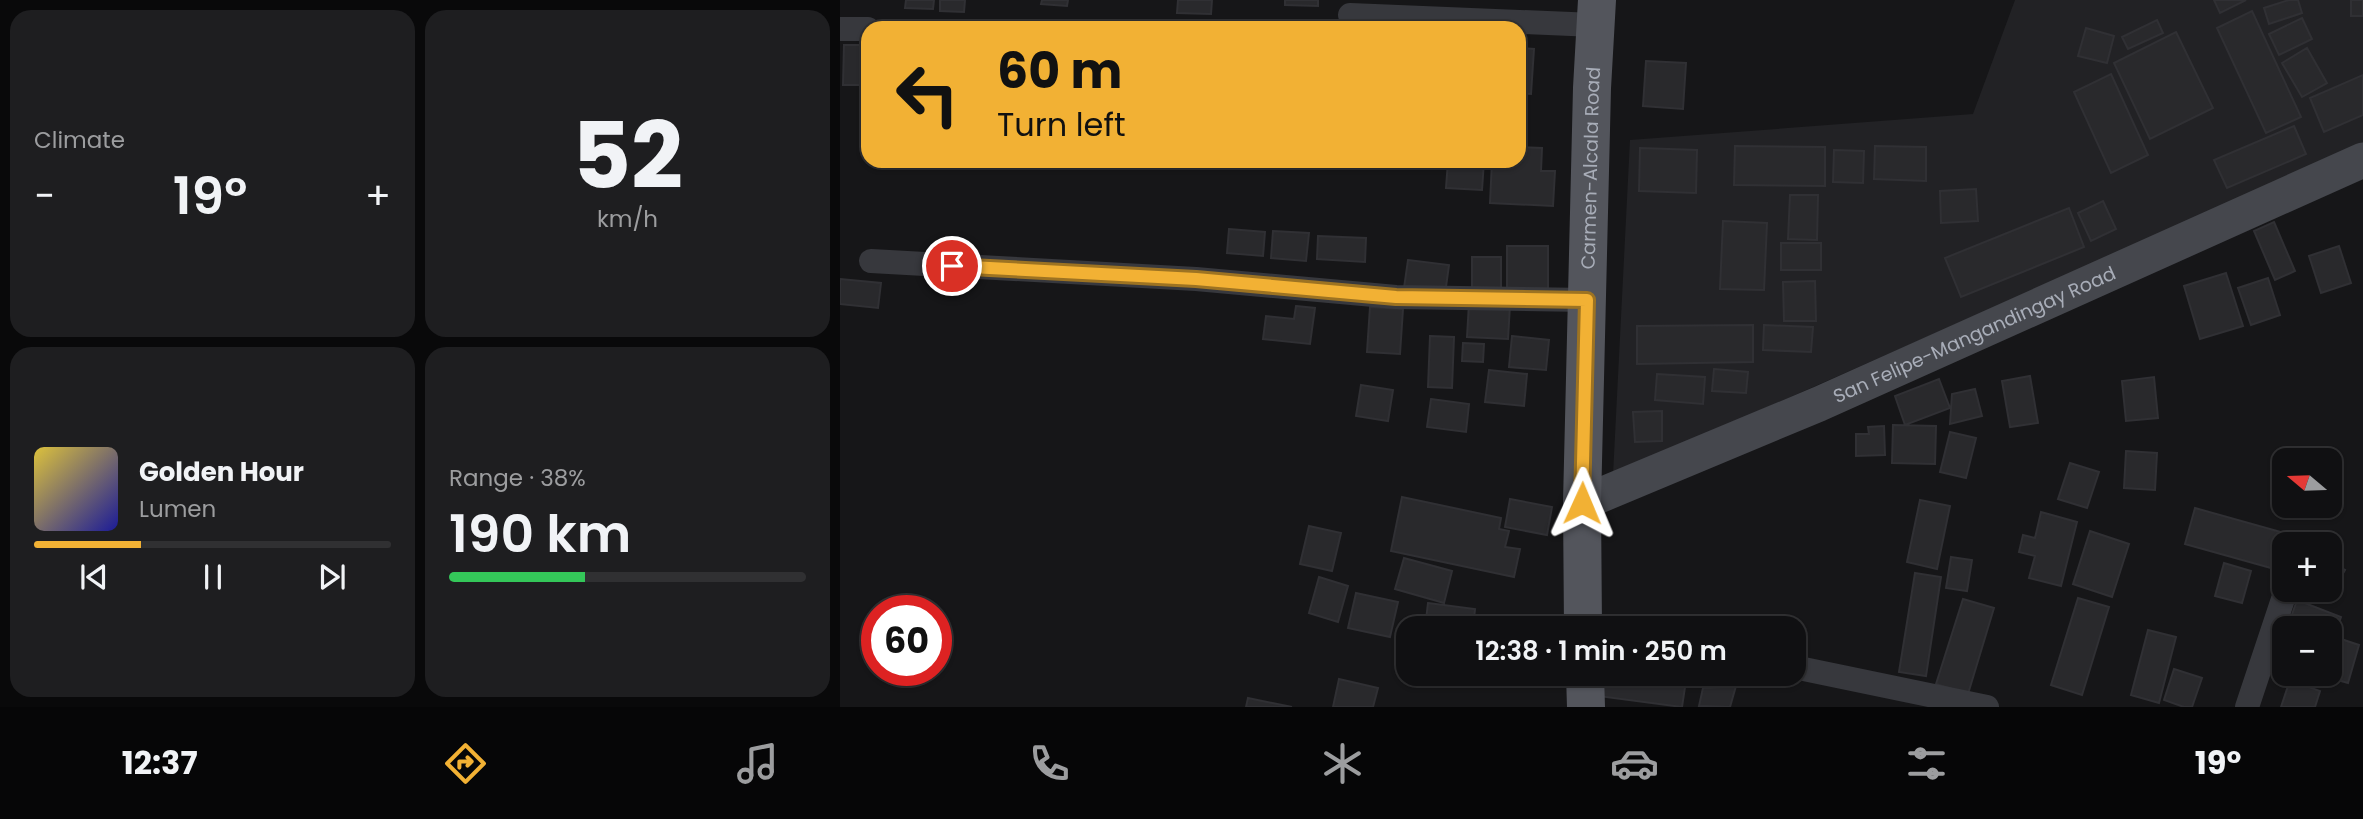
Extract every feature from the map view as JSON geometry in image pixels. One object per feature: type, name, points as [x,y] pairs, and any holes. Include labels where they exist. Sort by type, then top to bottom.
[{"type":"main road","name":"Carmen-Alcala Road","points":[[1583,616],[1582,503],[1596,13]]},
{"type":"main road","name":"San Felipe-Mangandingay Road","points":[[1582,503],[1819,404],[2363,160]]},
{"type":"main road","points":[[1585,686],[1586,707]]},
{"type":"street","points":[[1346,14],[1596,13]]},
{"type":"street","points":[[840,29],[861,29]]},
{"type":"street","points":[[871,261],[1196,279],[1396,297],[1587,300]]},
{"type":"street","points":[[2247,707],[2282,602]]},
{"type":"street","points":[[1806,669],[1987,707]]},
{"type":"shaded area","points":[[2015,0],[2363,0],[2363,145],[1613,475],[1630,140],[1973,114]]},
{"type":"building","points":[[906,0],[934,0],[933,9],[905,8]]},
{"type":"building","points":[[940,0],[965,0],[964,12],[940,11]]},
{"type":"building","points":[[1042,0],[1068,0],[1067,6],[1041,4]]},
{"type":"building","points":[[1178,0],[1212,0],[1211,14],[1177,13]]},
{"type":"building","points":[[1285,0],[1318,0],[1318,6],[1285,5]]},
{"type":"building","points":[[2214,0],[2246,0],[2220,13]]},
{"type":"building","points":[[2298,0],[2302,13],[2269,24],[2264,8]]},
{"type":"building","points":[[2351,0],[2363,0],[2363,16],[2351,16]]},
{"type":"building","points":[[2252,11],[2301,117],[2266,133],[2217,28]]},
{"type":"building","points":[[2302,18],[2312,39],[2279,55],[2269,34]]},
{"type":"building","points":[[2157,20],[2163,33],[2128,49],[2122,37]]},
{"type":"building","points":[[2086,28],[2114,36],[2107,63],[2078,56]]},
{"type":"building","points":[[2176,32],[2213,108],[2150,139],[2114,63]]},
{"type":"building","points":[[844,45],[861,45],[861,85],[843,85]]},
{"type":"building","points":[[1526,48],[1534,49],[1531,94],[1526,94]]},
{"type":"building","points":[[2307,48],[2327,83],[2302,97],[2282,63]]},
{"type":"building","points":[[1646,61],[1686,63],[1683,109],[1643,106]]},
{"type":"building","points":[[2111,74],[2148,155],[2111,173],[2074,92]]},
{"type":"building","points":[[2363,75],[2363,115],[2324,132],[2310,98]]},
{"type":"building","points":[[2294,126],[2306,154],[2227,188],[2214,160]]},
{"type":"building","points":[[1735,146],[1825,147],[1825,186],[1734,185]]},
{"type":"building","points":[[1875,146],[1926,147],[1926,181],[1874,179]]},
{"type":"building","points":[[1526,147],[1542,148],[1541,171],[1555,171],[1553,206],[1490,203],[1492,168],[1526,168]]},
{"type":"building","points":[[1640,148],[1697,150],[1696,193],[1639,191]]},
{"type":"building","points":[[1834,150],[1864,151],[1863,183],[1833,182]]},
{"type":"building","points":[[1447,168],[1484,168],[1482,190],[1446,188]]},
{"type":"building","points":[[1976,189],[1978,221],[1941,223],[1940,191]]},
{"type":"building","points":[[1790,195],[1818,195],[1817,240],[1788,239]]},
{"type":"building","points":[[2103,201],[2116,229],[2091,241],[2078,213]]},
{"type":"building","points":[[2069,208],[2084,247],[1961,297],[1945,258]]},
{"type":"building","points":[[1723,221],[1767,223],[1764,290],[1720,289]]},
{"type":"building","points":[[2274,222],[2295,271],[2275,280],[2254,231]]},
{"type":"building","points":[[1229,229],[1265,232],[1263,256],[1227,253]]},
{"type":"building","points":[[1273,231],[1309,233],[1306,261],[1271,258]]},
{"type":"building","points":[[1318,236],[1366,238],[1365,262],[1317,259]]},
{"type":"building","points":[[1781,243],[1821,243],[1821,270],[1781,270]]},
{"type":"building","points":[[1507,246],[1548,246],[1548,294],[1507,293]]},
{"type":"building","points":[[2339,246],[2351,283],[2321,293],[2309,256]]},
{"type":"building","points":[[1472,257],[1501,257],[1501,292],[1472,292]]},
{"type":"building","points":[[1408,260],[1449,265],[1445,294],[1404,288]]},
{"type":"building","points":[[2226,273],[2243,326],[2200,339],[2184,286]]},
{"type":"building","points":[[2268,278],[2280,315],[2251,325],[2238,288]]},
{"type":"building","points":[[840,279],[881,283],[878,308],[840,304]]},
{"type":"building","points":[[1815,281],[1816,321],[1784,321],[1783,282]]},
{"type":"building","points":[[1469,303],[1510,305],[1508,339],[1467,337]]},
{"type":"building","points":[[1296,306],[1315,308],[1310,344],[1263,339],[1266,316],[1294,319]]},
{"type":"building","points":[[1370,307],[1403,309],[1400,354],[1367,352]]},
{"type":"building","points":[[1753,325],[1753,362],[1637,364],[1637,326]]},
{"type":"building","points":[[1764,325],[1813,327],[1811,352],[1763,350]]},
{"type":"building","points":[[1430,336],[1454,337],[1452,388],[1428,387]]},
{"type":"building","points":[[1512,336],[1549,340],[1546,370],[1509,367]]},
{"type":"building","points":[[1463,343],[1484,344],[1483,362],[1462,361]]},
{"type":"building","points":[[1714,369],[1748,372],[1746,393],[1712,391]]},
{"type":"building","points":[[1489,370],[1527,374],[1524,406],[1485,402]]},
{"type":"building","points":[[1657,374],[1705,377],[1703,404],[1655,400]]},
{"type":"building","points":[[2030,376],[2038,423],[2010,427],[2002,381]]},
{"type":"building","points":[[2154,377],[2158,418],[2126,421],[2122,381]]},
{"type":"building","points":[[1939,379],[1950,408],[1905,425],[1895,396]]},
{"type":"building","points":[[1361,385],[1393,390],[1388,421],[1356,416]]},
{"type":"building","points":[[1975,389],[1982,416],[1950,424],[1952,394]]},
{"type":"building","points":[[1431,399],[1469,404],[1466,432],[1427,427]]},
{"type":"building","points":[[1662,411],[1662,441],[1635,442],[1633,412]]},
{"type":"building","points":[[1893,425],[1936,426],[1935,464],[1892,463]]},
{"type":"building","points":[[1884,426],[1885,455],[1856,456],[1856,434],[1869,434],[1868,427]]},
{"type":"building","points":[[1950,432],[1976,438],[1966,478],[1940,472]]},
{"type":"building","points":[[2126,451],[2157,453],[2155,490],[2124,488]]},
{"type":"building","points":[[2070,463],[2099,472],[2087,508],[2058,499]]},
{"type":"building","points":[[1402,497],[1501,518],[1499,529],[1509,531],[1505,547],[1520,549],[1514,577],[1391,551]]},
{"type":"building","points":[[1510,499],[1552,507],[1547,535],[1505,527]]},
{"type":"building","points":[[1920,500],[1950,506],[1937,569],[1907,562]]},
{"type":"building","points":[[2195,508],[2281,532],[2272,532],[2272,568],[2185,544]]},
{"type":"building","points":[[2041,512],[2077,522],[2061,586],[2029,578],[2035,556],[2019,552],[2023,535],[2035,538]]},
{"type":"building","points":[[1309,526],[1341,533],[1332,571],[1300,564]]},
{"type":"building","points":[[2090,531],[2129,544],[2112,597],[2073,584]]},
{"type":"building","points":[[1951,557],[1972,560],[1967,591],[1946,588]]},
{"type":"building","points":[[1404,558],[1452,571],[1444,603],[1395,589]]},
{"type":"building","points":[[2224,563],[2251,571],[2242,603],[2215,596]]},
{"type":"building","points":[[1915,573],[1941,577],[1926,676],[1899,672]]},
{"type":"building","points":[[1319,577],[1348,586],[1338,622],[1309,613]]},
{"type":"building","points":[[1356,593],[1398,602],[1390,637],[1348,628]]},
{"type":"building","points":[[2078,598],[2109,607],[2082,695],[2051,685]]},
{"type":"building","points":[[1963,599],[1994,608],[1968,694],[1936,684]]},
{"type":"building","points":[[2296,602],[2302,602],[2338,616],[2291,616]]},
{"type":"building","points":[[1428,603],[1475,609],[1474,616],[1426,616]]},
{"type":"building","points":[[2148,630],[2176,637],[2159,703],[2131,695]]},
{"type":"building","points":[[2342,639],[2359,645],[2348,683],[2342,681]]},
{"type":"building","points":[[2174,669],[2202,678],[2192,707],[2164,700]]},
{"type":"building","points":[[1339,679],[1378,688],[1373,707],[1333,707]]},
{"type":"building","points":[[1599,686],[1685,686],[1682,707],[1598,696]]},
{"type":"building","points":[[1736,686],[1730,707],[1699,706],[1703,688]]},
{"type":"building","points":[[2288,686],[2306,686],[2320,691],[2315,707],[2281,707]]},
{"type":"building","points":[[1248,698],[1292,707],[1246,707]]},
{"type":"route","points":[[952,266],[1196,279],[1396,297],[1587,300],[1582,503]]}]
